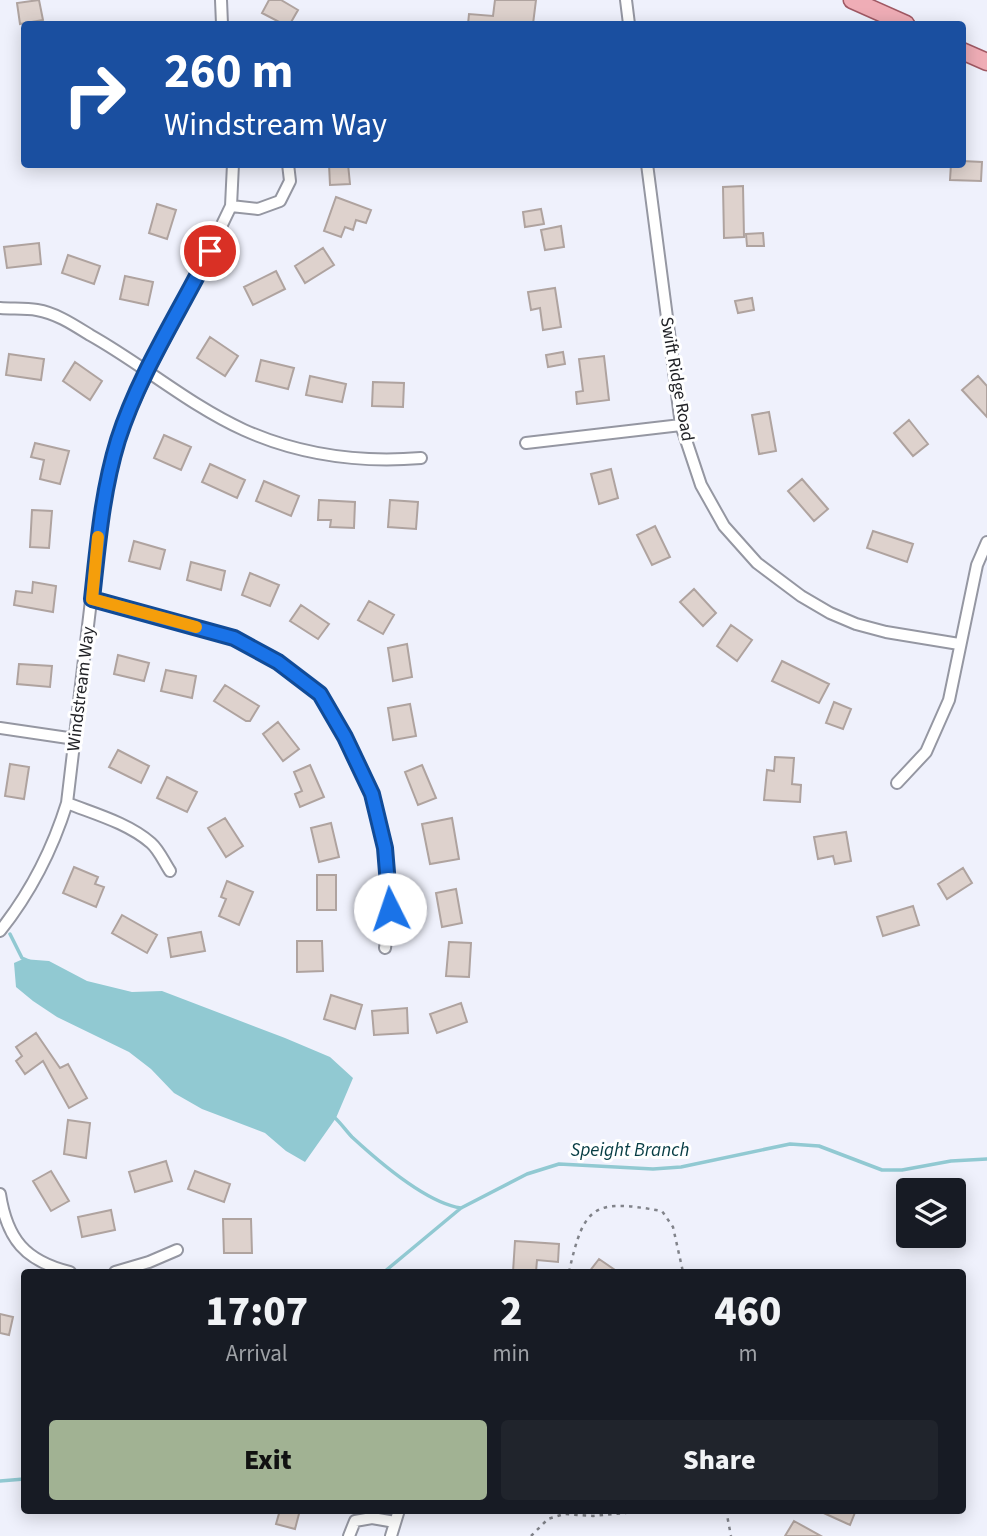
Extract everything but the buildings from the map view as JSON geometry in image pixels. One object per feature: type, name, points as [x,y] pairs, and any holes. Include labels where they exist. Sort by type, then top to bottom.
[{"type":"main road","points":[[852,0],[899,21]]},
{"type":"main road","points":[[966,53],[987,62]]},
{"type":"street","points":[[221,0],[222,21]]},
{"type":"street","points":[[626,0],[629,21]]},
{"type":"street","name":"Windstream Way","points":[[0,931],[39,874],[55,840],[67,803],[101,516],[112,461],[128,415],[148,371],[231,206],[233,168]]},
{"type":"street","points":[[231,206],[258,209],[280,201],[289,181],[288,168]]},
{"type":"street","name":"Swift Ridge Road","points":[[648,168],[681,425],[691,458],[724,526],[757,563],[801,596],[856,624],[886,632],[959,644]]},
{"type":"street","points":[[0,308],[39,310],[71,323],[201,405],[243,429],[277,442],[323,455],[348,458],[421,458]]},
{"type":"street","points":[[526,443],[681,425]]},
{"type":"street","points":[[897,783],[926,752],[949,700],[976,565],[987,542]]},
{"type":"street","points":[[92,599],[234,638],[278,662],[320,694],[345,737],[372,794],[377,813],[385,848],[390,909],[385,948]]},
{"type":"street","points":[[0,729],[75,739]]},
{"type":"street","points":[[67,803],[117,822],[138,834],[154,845],[170,871]]},
{"type":"street","points":[[0,1194],[7,1224],[14,1238],[27,1254],[43,1264],[59,1269]]},
{"type":"street","points":[[125,1269],[177,1250]]},
{"type":"street","points":[[391,1536],[398,1514]]},
{"type":"street","points":[[349,1536],[355,1521],[372,1518],[395,1522]]},
{"type":"path","points":[[570,1269],[579,1235],[588,1218],[598,1209],[611,1205],[662,1211],[673,1227],[682,1269]]},
{"type":"path","points":[[531,1536],[548,1519],[564,1514],[614,1514]]},
{"type":"path","points":[[727,1514],[731,1536]]},
{"type":"water","points":[[23,959],[49,961],[87,981],[132,992],[162,991],[330,1057],[353,1078],[336,1118],[305,1162],[286,1151],[265,1133],[202,1109],[174,1093],[151,1069],[129,1052],[57,1017],[33,1001],[16,987],[14,963]]},
{"type":"waterway","points":[[10,934],[22,958],[29,961]]},
{"type":"waterway","points":[[334,1117],[363,1147],[404,1180],[433,1198],[461,1208]]},
{"type":"waterway","name":"Speight Branch","points":[[388,1269],[461,1208],[527,1174],[559,1164],[653,1169],[681,1167],[790,1144],[819,1146],[882,1170],[987,1159]]},
{"type":"waterway","name":"Speight Branch","points":[[0,1481],[21,1479]]},
{"type":"slow traffic","points":[[98,537],[92,599],[196,627]]},
{"type":"route","points":[[210,251],[148,371],[119,437],[101,516],[92,599],[246,643],[278,662],[320,694],[345,737],[372,794],[385,848],[390,909]]}]
